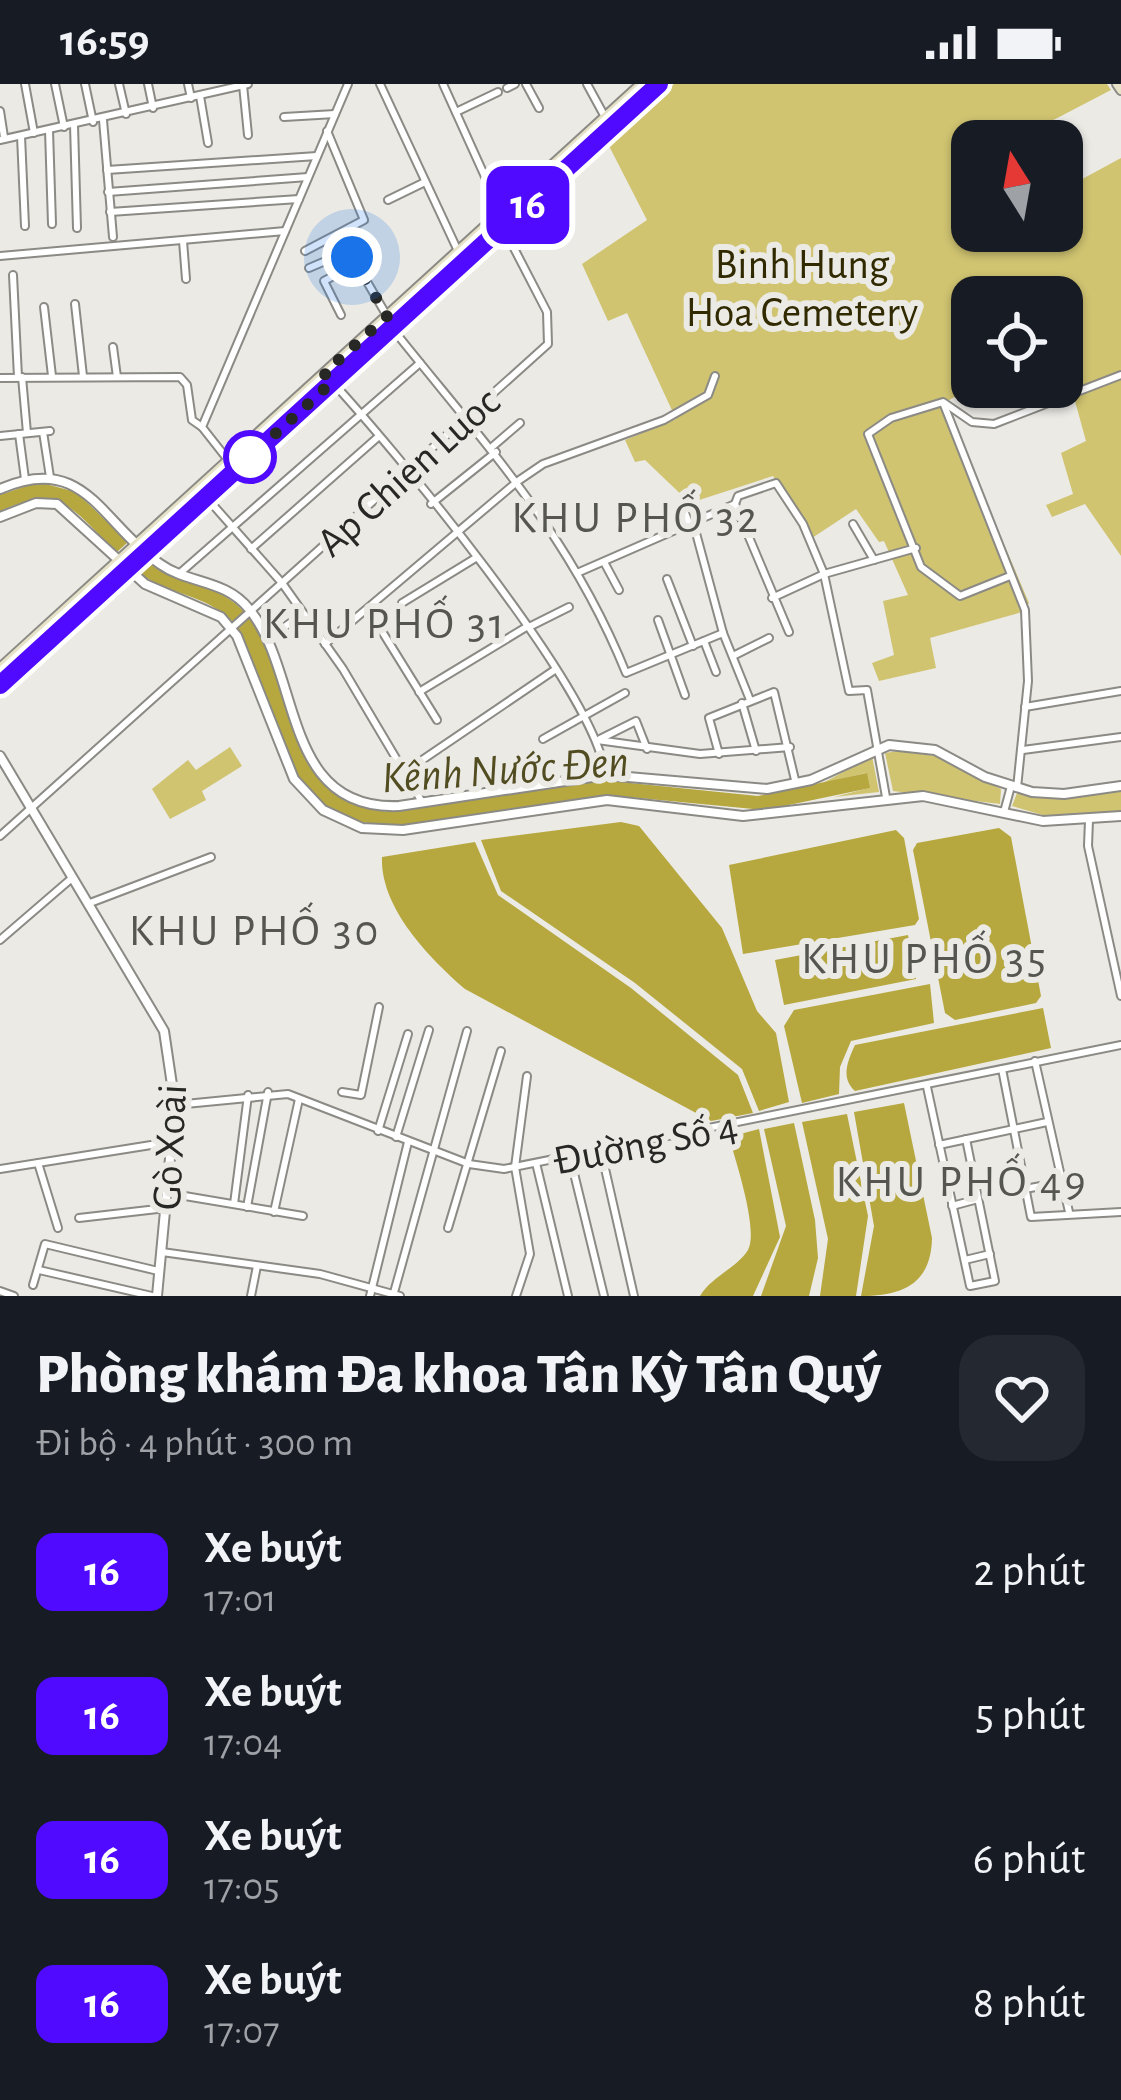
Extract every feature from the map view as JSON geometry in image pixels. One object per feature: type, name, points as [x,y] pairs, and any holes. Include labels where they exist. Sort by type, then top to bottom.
[{"type":"main road","points":[[0,668],[641,84]]},
{"type":"main road","points":[[0,685],[659,84]]},
{"type":"street","points":[[25,84],[34,133]]},
{"type":"street","points":[[55,84],[64,127]]},
{"type":"street","points":[[86,84],[93,122]]},
{"type":"street","points":[[119,84],[126,114]]},
{"type":"street","points":[[148,84],[152,108]]},
{"type":"street","points":[[188,84],[208,143]]},
{"type":"street","points":[[0,111],[2,139],[103,120],[245,84],[248,135]]},
{"type":"street","points":[[202,427],[348,84]]},
{"type":"street","points":[[380,84],[458,250]]},
{"type":"street","points":[[443,84],[497,215]]},
{"type":"street","points":[[526,84],[538,108]]},
{"type":"street","points":[[587,84],[605,117]]},
{"type":"street","points":[[456,112],[507,88]]},
{"type":"street","points":[[284,117],[334,114]]},
{"type":"street","points":[[103,120],[113,237]]},
{"type":"street","points":[[74,125],[77,228]]},
{"type":"street","points":[[49,130],[52,224]]},
{"type":"street","points":[[305,251],[364,220],[328,131]]},
{"type":"street","points":[[21,136],[25,226]]},
{"type":"street","points":[[106,170],[317,156]]},
{"type":"street","points":[[108,192],[308,178]]},
{"type":"street","points":[[388,200],[425,182]]},
{"type":"street","points":[[110,212],[299,199]]},
{"type":"street","name":"Ap Chien Luoc","points":[[0,836],[548,344],[551,332],[532,278],[497,215]]},
{"type":"street","points":[[0,256],[285,231]]},
{"type":"street","points":[[183,240],[186,280]]},
{"type":"street","points":[[309,268],[347,250],[387,316]]},
{"type":"street","points":[[341,315],[324,281],[356,264]]},
{"type":"street","points":[[13,275],[25,479]]},
{"type":"street","points":[[75,304],[83,376]]},
{"type":"street","points":[[44,307],[52,376]]},
{"type":"street","points":[[392,328],[518,481],[577,573],[626,673],[723,634]]},
{"type":"street","points":[[113,347],[117,376]]},
{"type":"street","points":[[180,573],[420,363]]},
{"type":"street","points":[[324,373],[529,627],[597,740],[605,775]]},
{"type":"street","points":[[943,402],[971,422],[988,424],[1121,375]]},
{"type":"street","points":[[325,644],[370,612],[518,481],[543,464],[664,420],[708,395],[715,376]]},
{"type":"street","points":[[0,378],[181,377],[187,385],[192,419],[228,460]]},
{"type":"street","points":[[943,402],[894,417],[868,434],[921,567],[960,596],[1010,576]]},
{"type":"street","points":[[943,402],[1025,610],[1023,750],[1004,813]]},
{"type":"street","points":[[430,504],[520,423]]},
{"type":"street","points":[[0,436],[46,432],[50,477]]},
{"type":"street","points":[[251,549],[378,437]]},
{"type":"street","points":[[0,489],[25,479],[50,477],[80,489],[146,552],[180,573],[224,588],[247,610],[265,640],[309,754],[326,779],[373,804],[422,802],[605,775],[737,790],[796,784],[878,747],[935,750],[1014,787],[1054,794],[1121,786]]},
{"type":"street","points":[[789,632],[735,504],[737,496],[776,483],[803,524],[824,574],[849,691],[867,690],[886,797]]},
{"type":"street","points":[[206,497],[281,583],[325,644],[422,802]]},
{"type":"street","points":[[0,517],[36,502],[52,502],[152,587],[205,607],[231,624],[294,779],[322,809],[362,828],[403,830],[598,800],[742,816],[886,797],[934,797],[1043,821],[1121,816]]},
{"type":"street","points":[[577,573],[735,504]]},
{"type":"street","points":[[682,505],[733,656],[756,751]]},
{"type":"street","points":[[853,524],[874,560]]},
{"type":"street","points":[[772,598],[824,574],[916,548]]},
{"type":"street","points":[[402,603],[474,559]]},
{"type":"street","points":[[604,562],[619,590]]},
{"type":"street","points":[[667,579],[693,646]]},
{"type":"street","points":[[419,692],[569,607]]},
{"type":"street","points":[[370,612],[436,720]]},
{"type":"street","points":[[265,640],[303,614]]},
{"type":"street","points":[[658,620],[685,695]]},
{"type":"street","points":[[733,656],[769,638]]},
{"type":"street","points":[[704,641],[716,672]]},
{"type":"street","points":[[406,771],[556,669]]},
{"type":"street","points":[[1025,707],[1121,691]]},
{"type":"street","points":[[718,754],[709,718],[774,692],[796,784]]},
{"type":"street","points":[[543,739],[625,693]]},
{"type":"street","points":[[597,740],[636,721],[647,750]]},
{"type":"street","points":[[1023,750],[1121,737]]},
{"type":"street","points":[[597,740],[647,750],[718,754],[790,747]]},
{"type":"street","name":"Gò Xoài","points":[[0,756],[162,1025],[175,1105],[155,1296]]},
{"type":"street","points":[[1089,820],[1088,846],[1121,996]]},
{"type":"street","points":[[90,903],[211,857]]},
{"type":"street","points":[[0,940],[74,876]]},
{"type":"street","points":[[0,923],[8,932]]},
{"type":"street","points":[[342,1092],[361,1095],[379,1006]]},
{"type":"street","points":[[396,1137],[429,1030]]},
{"type":"street","points":[[162,1252],[395,1295],[467,1031]]},
{"type":"street","points":[[378,1131],[408,1034]]},
{"type":"street","name":"Đường Số 4","points":[[175,1105],[268,1092],[299,1099],[489,1170],[1121,1045]]},
{"type":"street","points":[[448,1228],[501,1052]]},
{"type":"street","points":[[1035,1061],[1070,1212]]},
{"type":"street","points":[[1002,1070],[1031,1217],[1121,1212]]},
{"type":"street","points":[[516,1296],[530,1254],[515,1167],[527,1076]]},
{"type":"street","points":[[927,1087],[970,1286],[995,1281],[966,1139]]},
{"type":"street","points":[[247,1207],[268,1092]]},
{"type":"street","points":[[234,1204],[248,1095]]},
{"type":"street","points":[[274,1212],[299,1099]]},
{"type":"street","points":[[939,1144],[1048,1122]]},
{"type":"street","points":[[0,1168],[170,1142]]},
{"type":"street","points":[[371,1292],[408,1142]]},
{"type":"street","points":[[601,1151],[634,1296]]},
{"type":"street","points":[[570,1157],[604,1296]]},
{"type":"street","points":[[38,1163],[58,1228]]},
{"type":"street","points":[[536,1163],[568,1296]]},
{"type":"street","points":[[1025,1189],[1062,1182]]},
{"type":"street","points":[[167,1192],[303,1216]]},
{"type":"street","points":[[952,1206],[979,1199]]},
{"type":"street","points":[[80,1218],[166,1208]]},
{"type":"street","points":[[33,1285],[45,1244],[158,1271]]},
{"type":"street","points":[[964,1260],[990,1254]]},
{"type":"street","points":[[251,1296],[257,1266]]},
{"type":"street","points":[[38,1270],[155,1296]]},
{"type":"street","points":[[0,1291],[14,1296]]},
{"type":"green space","name":"Binh Hung Hoa Cemetery","points":[[674,84],[1107,84],[1111,90],[1053,120],[951,120],[951,252],[1083,252],[1083,179],[1121,158],[1121,556],[1085,504],[1052,517],[1046,505],[1073,494],[1061,453],[1086,441],[1077,408],[1083,408],[1083,276],[951,276],[951,399],[944,403],[1029,603],[1022,612],[930,638],[936,668],[879,681],[872,663],[894,655],[883,601],[908,595],[884,541],[879,542],[856,509],[812,538],[773,476],[690,503],[645,460],[635,462],[625,440],[676,419],[627,313],[608,321],[582,264],[647,220],[608,144]]},
{"type":"green space","points":[[230,747],[242,766],[202,791],[206,800],[170,819],[152,789],[188,760],[196,770]]},
{"type":"green space","points":[[885,753],[936,756],[1001,789],[1000,804],[893,791]]},
{"type":"green space","points":[[872,756],[879,792],[834,797],[869,788],[866,773],[823,783]]},
{"type":"green space","points":[[1121,791],[1121,811],[1046,816],[1012,806],[1017,793],[1065,799]]},
{"type":"shaded area","points":[[38,482],[76,492],[128,542],[117,552],[77,513],[53,501],[21,503],[0,511],[0,495]]},
{"type":"shaded area","points":[[150,562],[224,596],[246,614],[264,642],[310,766],[329,790],[357,806],[396,812],[601,780],[758,796],[867,773],[870,788],[765,810],[607,795],[399,826],[360,822],[325,805],[297,775],[232,621],[210,605],[138,572]]},
{"type":"shaded area","points":[[621,822],[639,826],[722,928],[757,1011],[776,1033],[789,1102],[759,1111],[742,1069],[635,983],[501,891],[481,840]]},
{"type":"shaded area","points":[[999,828],[1011,837],[1041,996],[1036,1003],[955,1020],[945,1013],[913,850],[917,843]]},
{"type":"shaded area","points":[[896,830],[904,838],[919,919],[915,925],[743,954],[729,865]]},
{"type":"shaded area","points":[[475,842],[498,895],[631,988],[738,1075],[753,1113],[711,1121],[465,989],[451,976],[398,912],[383,876],[382,857]]},
{"type":"shaded area","points":[[908,935],[916,979],[784,1005],[775,960]]},
{"type":"shaded area","points":[[930,984],[934,1023],[851,1041],[840,1067],[839,1094],[802,1103],[784,1026],[794,1010]]},
{"type":"shaded area","points":[[1043,1008],[1051,1048],[855,1091],[848,1080],[855,1045]]},
{"type":"shaded area","points":[[904,1103],[932,1238],[930,1254],[912,1284],[890,1293],[861,1296],[874,1226],[854,1112]]},
{"type":"shaded area","points":[[847,1114],[868,1216],[856,1296],[820,1296],[828,1239],[802,1122]]},
{"type":"shaded area","points":[[794,1123],[815,1220],[818,1258],[809,1296],[761,1296],[786,1226],[764,1129]]},
{"type":"shaded area","points":[[759,1129],[780,1237],[753,1296],[700,1296],[748,1250],[751,1227],[729,1137]]},
{"type":"bus line","name":"16","points":[[0,685],[659,84]]},
{"type":"district","name":"KHU PHỐ 32","points":[[636,516]]},
{"type":"district","name":"KHU PHỐ 31","points":[[385,622]]},
{"type":"district","name":"KHU PHỐ 30","points":[[255,929]]},
{"type":"district","name":"KHU PHỐ 35","points":[[925,957]]},
{"type":"district","name":"KHU PHỐ 49","points":[[962,1180]]},
{"type":"route","points":[[250,457],[239,467],[332,382],[324,373],[387,316],[352,257]]},
{"type":"water label","name":"Kênh Nước Đen","points":[[505,768]]}]
